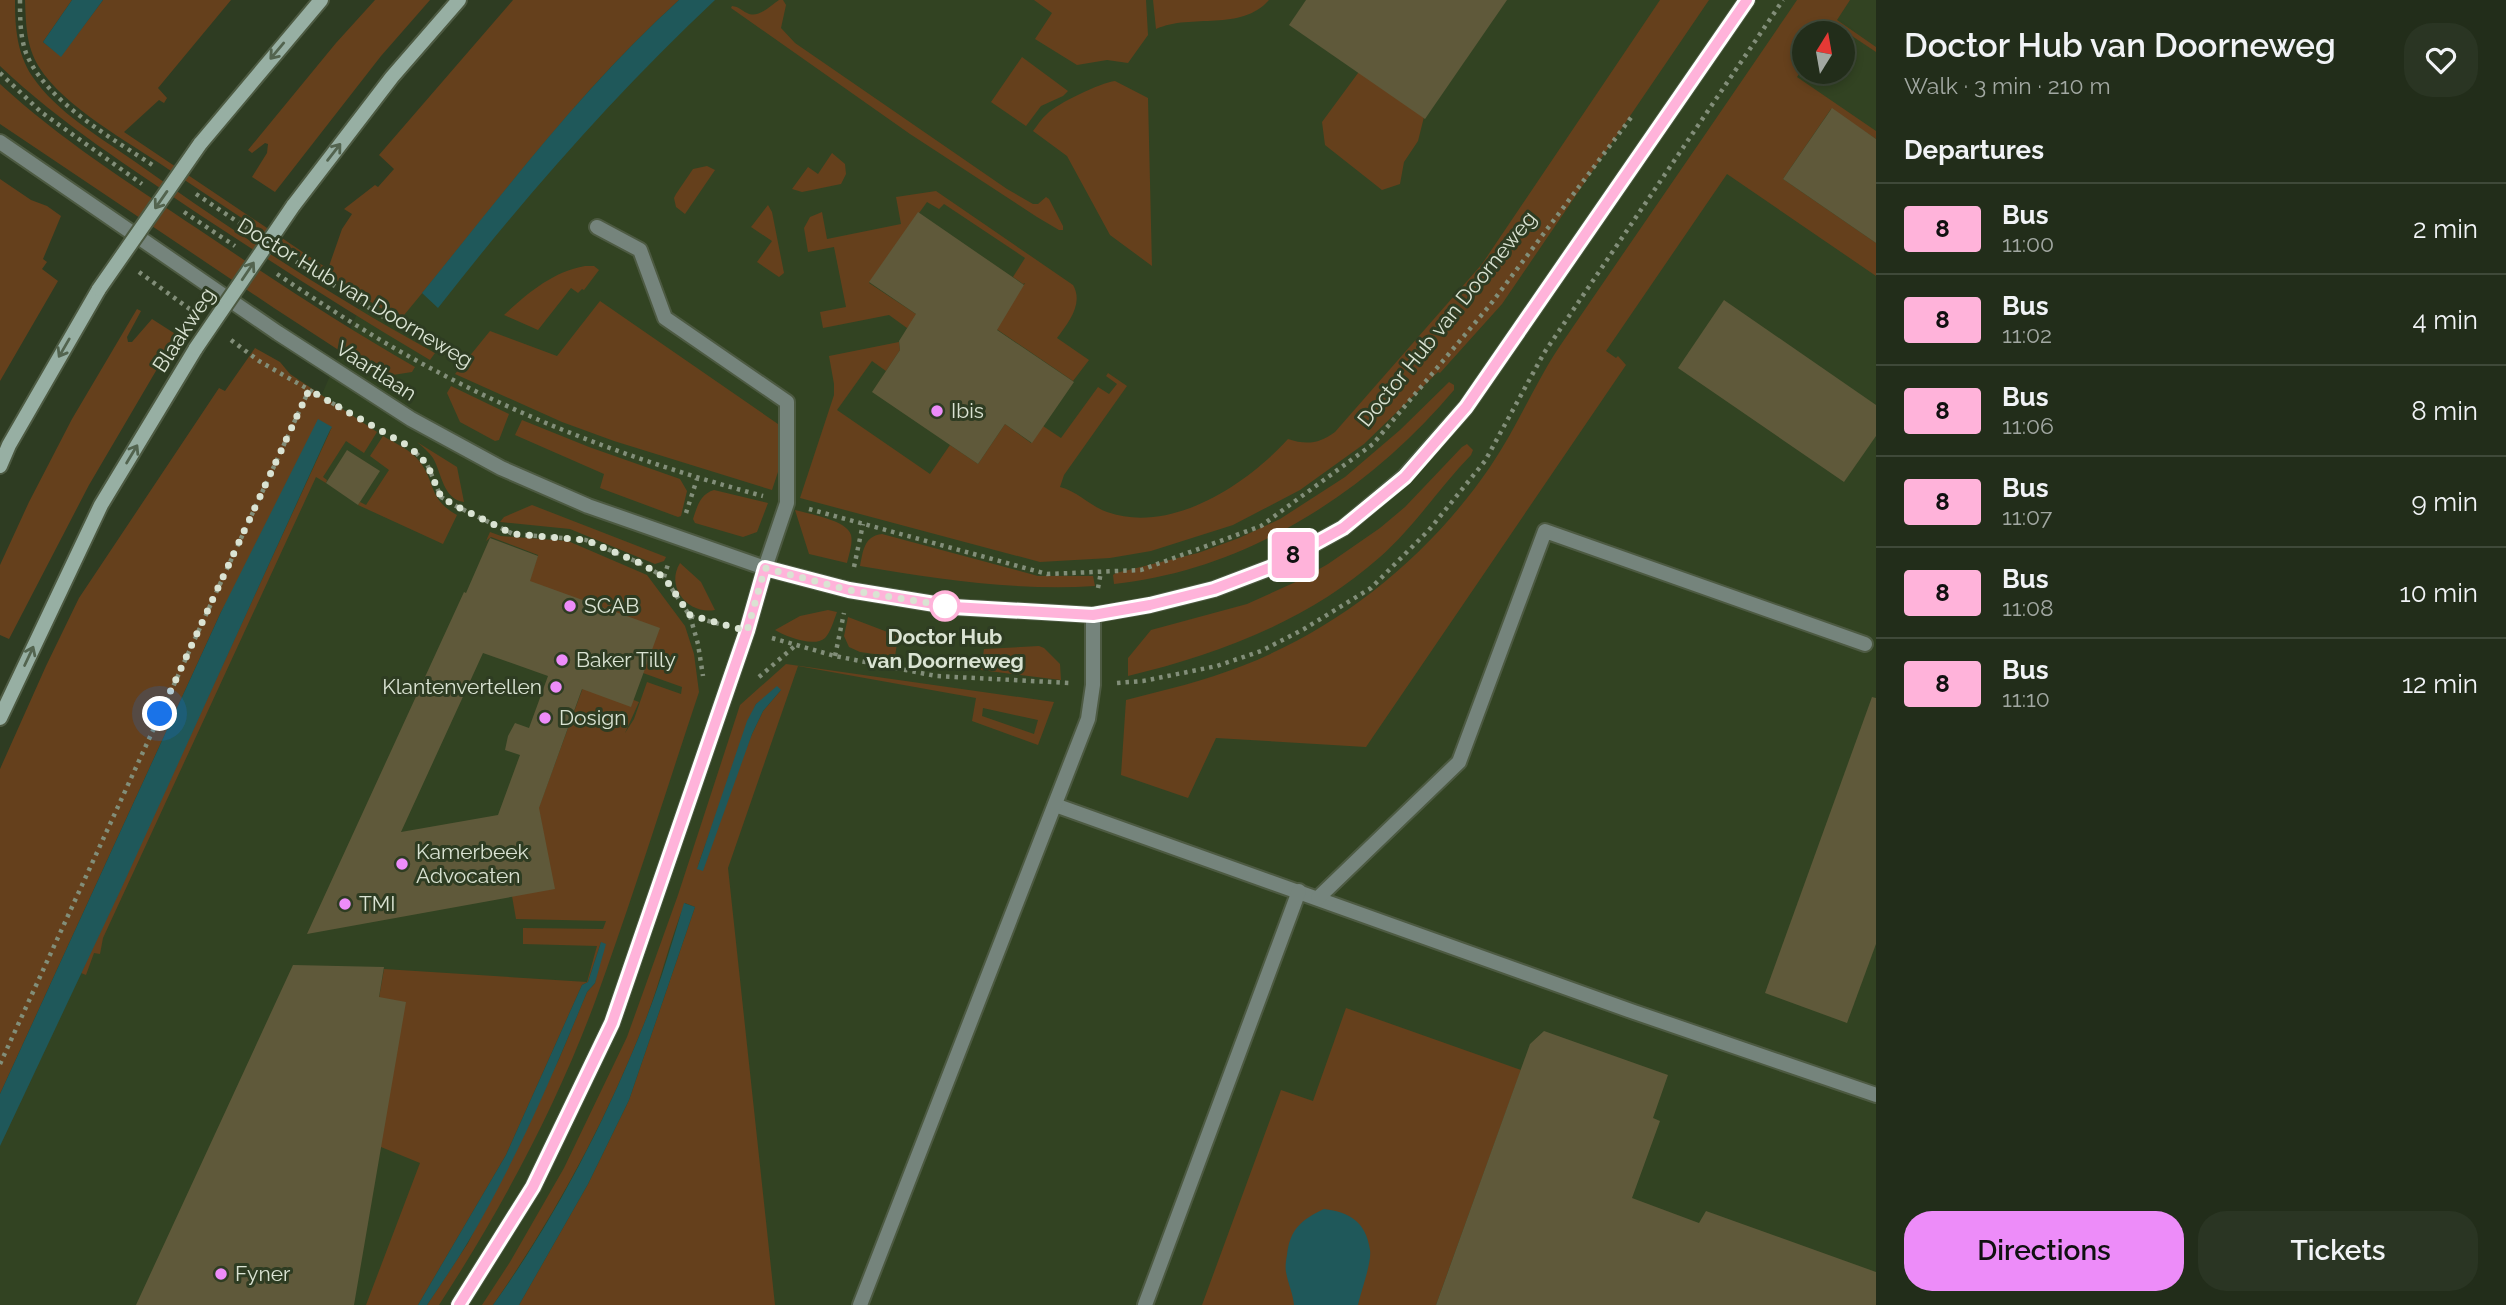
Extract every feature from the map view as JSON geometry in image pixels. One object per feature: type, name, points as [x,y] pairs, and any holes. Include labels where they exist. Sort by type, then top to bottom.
[{"type":"main road","points":[[0,466],[9,445],[99,289],[200,144],[321,0]]},
{"type":"main road","name":"Blaakweg","points":[[0,718],[101,505],[196,348],[293,206],[392,77],[459,0]]},
{"type":"street","points":[[765,568],[849,590],[953,607],[1093,615],[1150,605],[1214,589],[1272,567],[1343,528],[1405,477],[1466,407],[1746,0]]},
{"type":"street","name":"Vaartlaan","points":[[0,142],[278,333],[411,419],[501,468],[588,506],[765,568]]},
{"type":"street","points":[[458,1305],[533,1187],[612,1023],[747,631],[786,503],[787,402],[665,318],[640,250],[597,227]]},
{"type":"street","points":[[1318,898],[1459,762],[1545,531],[1865,644]]},
{"type":"street","points":[[860,1305],[1088,719],[1093,685],[1093,615]]},
{"type":"street","points":[[1055,805],[1634,1012],[1876,1095]]},
{"type":"street","points":[[1145,1305],[1299,891]]},
{"type":"path","points":[[20,0],[22,36],[33,68],[65,103],[121,144]]},
{"type":"path","points":[[690,615],[835,656],[936,676],[1093,685],[1143,681],[1217,666],[1261,651],[1304,629],[1371,588],[1429,530],[1485,461],[1544,353],[1783,0]]},
{"type":"path","points":[[0,73],[41,112],[146,186]]},
{"type":"path","name":"Doctor Hub van Doorneweg","points":[[270,269],[436,371],[558,428],[697,478],[1046,575],[1141,570],[1261,526],[1373,444],[1490,305],[1638,109]]},
{"type":"path","name":"Doctor Hub van Doorneweg","points":[[180,209],[236,246]]},
{"type":"path","points":[[130,265],[194,313]]},
{"type":"path","points":[[227,337],[259,361],[354,415]]},
{"type":"path","points":[[0,1063],[309,390]]},
{"type":"path","points":[[410,447],[427,464],[441,497],[456,506],[513,534],[586,540],[640,563],[664,577],[690,615],[714,726]]},
{"type":"shaded area","points":[[0,0],[15,0],[18,40],[27,67],[42,89],[66,112],[282,262],[435,353],[430,360],[200,215],[97,145],[23,87],[0,66]]},
{"type":"shaded area","points":[[25,0],[72,0],[43,42],[61,56],[103,0],[231,0],[158,88],[167,98],[164,103],[159,100],[124,132],[328,269],[342,229],[352,214],[344,209],[375,185],[378,187],[394,169],[379,155],[513,0],[679,0],[603,75],[568,115],[400,320],[312,265],[117,135],[64,96],[39,67],[31,51]]},
{"type":"shaded area","points":[[375,0],[430,0],[381,56],[275,192],[252,177],[267,153],[268,144],[265,143],[252,153],[248,150]]},
{"type":"shaded area","points":[[660,0],[1876,0],[1876,1305],[0,1305],[0,1132],[384,252]]},
{"type":"shaded area","points":[[783,0],[786,5],[781,28],[795,43],[1007,189],[1033,204],[1038,204],[1046,197],[1049,199],[1063,230],[1037,217],[910,134],[731,8],[734,6],[755,14]]},
{"type":"shaded area","points":[[1034,0],[1146,0],[1148,35],[1128,63],[1107,60],[1077,65],[1035,39],[1052,13]]},
{"type":"shaded area","points":[[1153,0],[1269,0],[1258,10],[1245,16],[1170,24],[1156,29]]},
{"type":"shaded area","points":[[1660,0],[1709,0],[1502,304],[1440,373],[1364,444],[1300,490],[1233,525],[1151,551],[1110,558],[1040,562],[800,498],[834,395],[829,356],[899,342],[900,350],[886,371],[872,361],[837,410],[930,474],[950,445],[978,464],[1005,424],[1031,443],[1043,426],[1061,438],[1098,387],[1109,394],[1117,384],[1106,376],[1108,373],[1127,386],[1064,475],[1060,487],[1107,512],[1131,517],[1157,517],[1182,511],[1230,488],[1288,439],[1312,442],[1329,436],[1482,264]]},
{"type":"shaded area","points":[[1797,0],[1850,0],[1838,21],[1792,21],[1792,84],[1807,84],[1876,131],[1876,139],[1831,109],[1783,179],[1876,243],[1876,276],[1727,174],[1606,351],[1616,358],[1618,356],[1626,365],[1366,747],[1216,738],[1188,798],[1121,775],[1126,700],[1228,671],[1279,650],[1314,631],[1381,585],[1440,530],[1466,500],[1490,467],[1554,355]]},
{"type":"shaded area","points":[[1855,32],[1876,47],[1876,52],[1855,38]]},
{"type":"shaded area","points":[[1022,57],[1068,91],[1041,106],[1026,126],[991,102]]},
{"type":"shaded area","points":[[1361,69],[1425,113],[1418,141],[1404,162],[1400,184],[1382,190],[1325,145],[1322,122]]},
{"type":"shaded area","points":[[1115,81],[1148,98],[1152,266],[1110,235],[1067,156],[1033,131],[1045,116],[1060,104],[1090,89]]},
{"type":"shaded area","points":[[0,84],[47,124],[96,160],[305,300],[415,367],[412,372],[380,377],[0,124]]},
{"type":"shaded area","points":[[832,153],[845,164],[846,174],[841,184],[802,192],[792,189],[808,167],[818,174]]},
{"type":"shaded area","points":[[707,166],[715,170],[685,214],[676,207],[674,198],[693,169]]},
{"type":"shaded area","points":[[0,179],[61,216],[43,259],[47,262],[42,269],[58,281],[0,381]]},
{"type":"shaded area","points":[[936,191],[1073,285],[1076,306],[1057,338],[1089,360],[1073,381],[995,328],[1025,283],[1013,277],[1025,258],[944,204],[939,209],[927,202],[869,283],[922,318],[907,328],[889,315],[823,328],[820,312],[846,307],[834,247],[808,252],[804,228],[810,217],[822,212],[827,239],[901,224],[896,197]]},
{"type":"shaded area","points":[[768,205],[772,212],[784,273],[779,277],[757,262],[772,241],[751,227]]},
{"type":"shaded area","points":[[585,266],[594,266],[599,270],[584,290],[578,293],[571,288],[538,330],[504,315],[531,291],[551,278]]},
{"type":"shaded area","points":[[600,301],[791,433],[772,490],[562,422],[455,374],[490,331],[557,356]]},
{"type":"shaded area","points":[[137,309],[141,311],[127,337],[128,342],[132,342],[152,319],[177,335],[89,485],[9,639],[0,635],[0,565],[72,419]]},
{"type":"shaded area","points":[[255,348],[280,362],[290,374],[377,432],[364,453],[346,441],[323,477],[327,480],[326,483],[316,477],[103,938],[100,954],[94,953],[86,975],[81,973],[332,427],[221,612],[0,1094],[0,769],[79,598],[219,388],[225,391]]},
{"type":"shaded area","points":[[1449,382],[1454,385],[1454,390],[1384,461],[1302,520],[1258,543],[1212,562],[1164,576],[1114,584],[1113,575],[1116,573],[1198,553],[1280,519],[1345,477],[1400,430]]},
{"type":"shaded area","points":[[451,386],[509,414],[499,440],[495,441],[460,422],[447,393]]},
{"type":"shaded area","points":[[522,420],[680,479],[687,491],[681,516],[600,488],[604,474],[515,435]]},
{"type":"shaded area","points":[[383,436],[416,458],[441,503],[457,515],[443,544],[358,505],[360,502],[366,505],[389,470],[370,456]]},
{"type":"shaded area","points":[[417,442],[457,467],[464,502],[457,500],[447,491],[433,458]]},
{"type":"shaded area","points":[[1467,444],[1473,450],[1471,455],[1416,520],[1380,557],[1323,600],[1229,646],[1128,676],[1128,658],[1151,630],[1247,604],[1328,564],[1405,507]]},
{"type":"shaded area","points":[[714,490],[768,503],[757,532],[743,537],[695,523],[693,519],[700,502]]},
{"type":"shaded area","points":[[532,505],[666,557],[664,561],[655,564],[570,529],[500,522],[504,517]]},
{"type":"shaded area","points":[[795,510],[827,518],[848,530],[852,541],[847,563],[809,554]]},
{"type":"shaded area","points":[[490,532],[501,536],[568,541],[647,575],[685,626],[694,654],[699,692],[636,884],[581,1039],[546,1117],[506,1194],[439,1305],[427,1305],[468,1243],[559,1059],[587,992],[595,983],[601,942],[588,982],[582,985],[506,1155],[418,1305],[366,1305],[420,1163],[381,1147],[379,998],[384,969],[587,982],[597,946],[523,944],[523,928],[603,929],[606,921],[516,919],[512,896],[553,888],[540,815],[536,815],[585,682],[639,702],[625,733],[634,719],[647,682],[681,694],[682,687],[643,673],[529,582],[538,555],[491,537],[486,541]]},
{"type":"shaded area","points":[[882,534],[1038,576],[1093,576],[1095,586],[1006,585],[860,566],[868,541]]},
{"type":"shaded area","points":[[680,563],[701,582],[715,610],[696,608],[682,597],[675,581]]},
{"type":"shaded area","points":[[828,610],[837,612],[829,633],[820,641],[800,640],[775,630],[800,616]]},
{"type":"shaded area","points":[[848,617],[898,636],[895,657],[860,652],[849,647],[844,636]]},
{"type":"shaded area","points":[[1039,646],[1060,664],[1061,680],[981,670],[984,649]]},
{"type":"shaded area","points":[[786,664],[1054,702],[1038,745],[972,721],[976,698],[798,666],[728,868],[775,1305],[519,1305],[588,1184],[629,1100],[695,907],[685,903],[655,994],[629,1061],[577,1169],[537,1238],[493,1305],[482,1305],[564,1168],[627,1037],[678,895],[740,705]],"holes":[[[781,690],[763,711],[752,734],[697,868],[756,704]],[[983,708],[1038,720],[1034,734],[982,716]]]},
{"type":"shaded area","points":[[1346,1008],[1521,1070],[1436,1305],[1202,1305],[1281,1090],[1313,1101]]},
{"type":"water","points":[[72,0],[103,0],[61,57],[43,42]]},
{"type":"water","points":[[679,0],[715,0],[605,110],[503,227],[438,308],[422,293],[577,105],[643,34]]},
{"type":"water","points":[[318,419],[332,427],[122,887],[0,1146],[0,1094],[221,612]]},
{"type":"water","points":[[777,686],[781,690],[763,711],[752,734],[703,871],[697,869],[747,721],[756,704]]},
{"type":"water","points":[[684,903],[695,907],[629,1100],[588,1184],[519,1305],[493,1305],[558,1204],[613,1097],[650,1009]]},
{"type":"water","points":[[601,942],[606,944],[595,983],[587,992],[502,1182],[463,1250],[427,1305],[418,1305],[506,1155],[582,985],[588,982]]},
{"type":"water","points":[[1324,1209],[1342,1213],[1355,1220],[1368,1240],[1369,1262],[1358,1305],[1294,1305],[1286,1268],[1291,1238],[1298,1226]]},
{"type":"building","points":[[1306,0],[1507,0],[1425,119],[1289,25]]},
{"type":"building","points":[[1832,108],[1876,139],[1876,243],[1783,179]]},
{"type":"building","points":[[918,212],[1024,285],[997,330],[1074,382],[1032,443],[1005,424],[978,464],[872,392],[900,350],[899,341],[916,314],[869,282]]},
{"type":"building","points":[[1724,300],[1876,405],[1876,436],[1844,482],[1678,368]]},
{"type":"building","points":[[347,450],[380,471],[358,505],[326,483]]},
{"type":"building","points":[[490,538],[538,556],[530,581],[660,628],[631,707],[582,689],[539,808],[555,889],[307,934],[464,592],[466,593]],"holes":[[[483,653],[548,676],[529,728],[515,723],[508,736],[505,750],[520,755],[498,815],[401,832]]]},
{"type":"building","points":[[1872,697],[1876,698],[1876,944],[1847,1023],[1765,993]]},
{"type":"building","points":[[293,965],[384,967],[379,997],[406,1002],[354,1305],[136,1305]]},
{"type":"building","points":[[1544,1031],[1668,1075],[1653,1118],[1660,1121],[1632,1198],[1699,1223],[1706,1211],[1876,1272],[1876,1305],[1436,1305],[1530,1044]]},
{"type":"bus line","name":"8","points":[[459,1305],[533,1187],[612,1023],[747,631],[765,568],[849,590],[953,607],[1093,615],[1150,605],[1214,589],[1272,567],[1343,528],[1405,477],[1466,407],[1747,0]]},
{"type":"place","name":"Ibis","points":[[937,411]]},
{"type":"place","name":"SCAB","points":[[570,606]]},
{"type":"place","name":"Doctor Hub van Doorneweg","points":[[945,606]]},
{"type":"place","name":"Baker Tilly","points":[[562,660]]},
{"type":"place","name":"Klantenvertellen","points":[[556,687]]},
{"type":"place","name":"Dosign","points":[[545,718]]},
{"type":"place","name":"Kamerbeek Advocaten","points":[[402,864]]},
{"type":"place","name":"TMI","points":[[345,904]]},
{"type":"place","name":"Fyner","points":[[221,1274]]},
{"type":"route","points":[[160,714],[309,390],[410,447],[427,464],[441,497],[456,506],[513,534],[586,540],[640,563],[664,577],[690,615],[747,631],[765,568],[849,590],[953,607],[945,606]]}]
